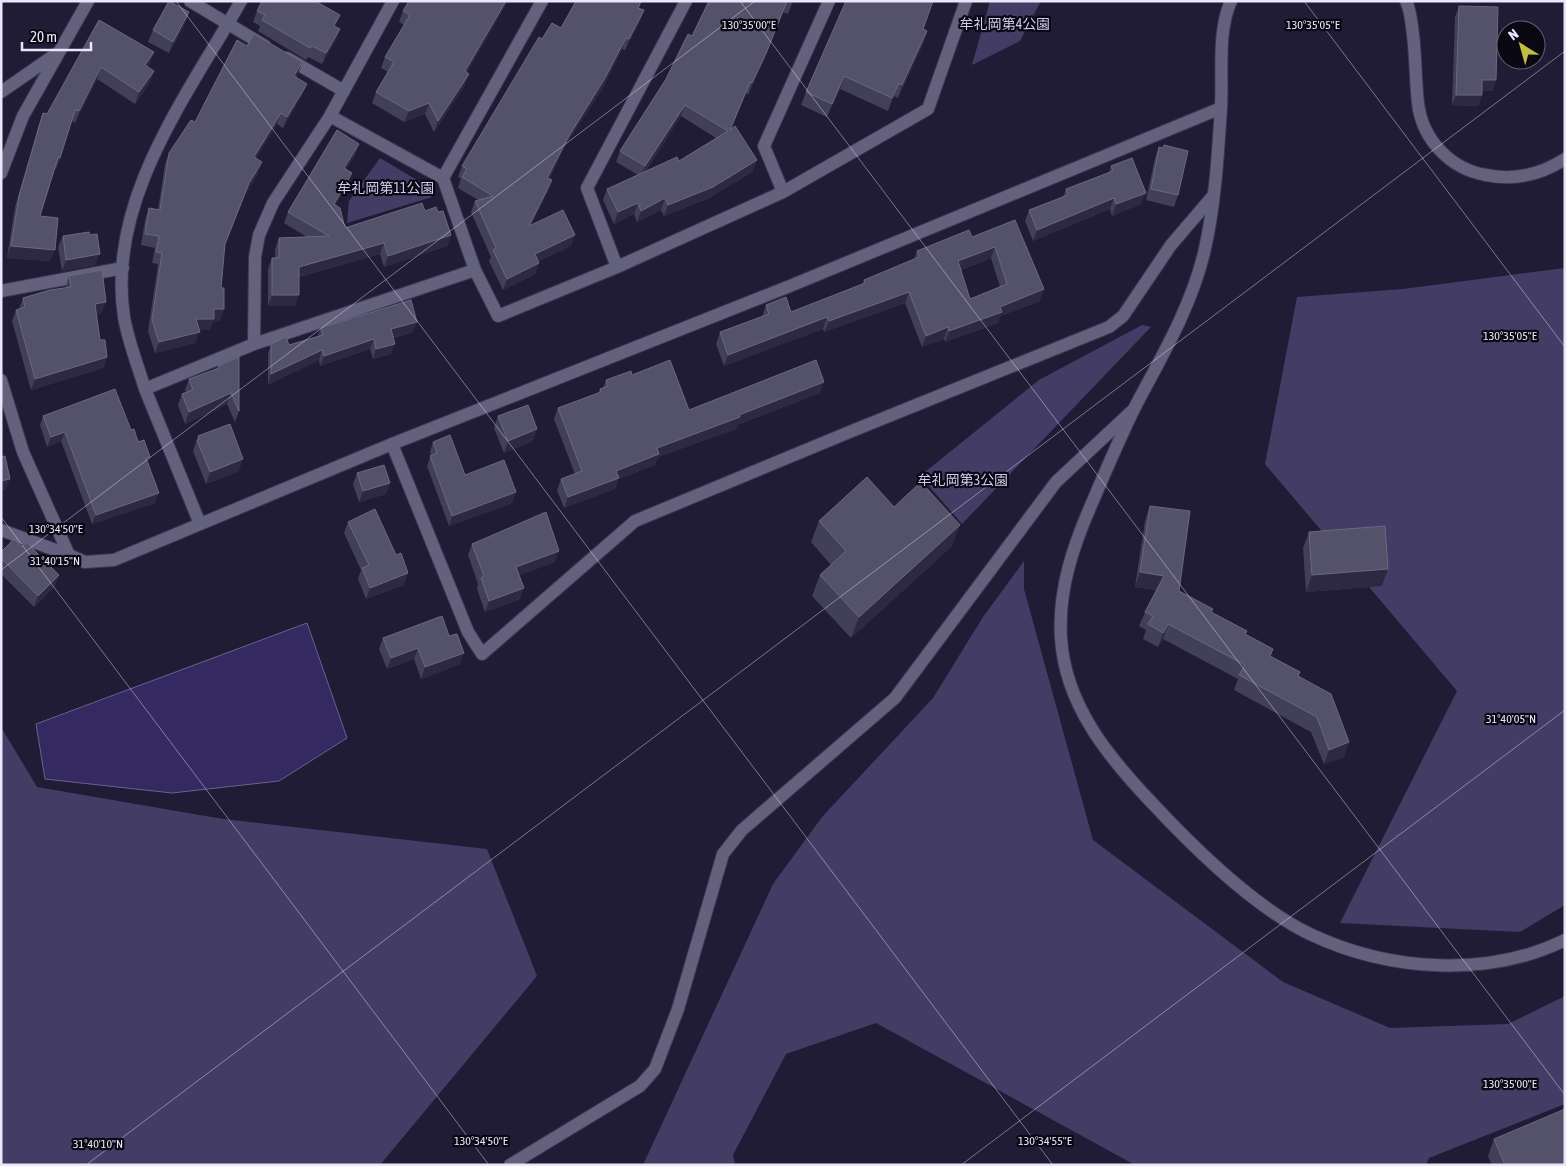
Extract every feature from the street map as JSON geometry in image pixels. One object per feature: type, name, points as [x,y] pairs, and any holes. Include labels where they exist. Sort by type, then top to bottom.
[{"type":"street","points":[[1,173],[23,116],[56,54],[88,1]]},
{"type":"street","points":[[190,1],[344,91]]},
{"type":"street","points":[[200,524],[146,389],[124,316],[123,268],[125,233],[149,161],[242,1]]},
{"type":"street","points":[[254,344],[255,257],[259,234],[272,203],[330,116],[393,1]]},
{"type":"street","points":[[443,178],[542,1]]},
{"type":"street","points":[[617,267],[587,188],[686,1]]},
{"type":"street","points":[[784,192],[764,146],[829,1]]},
{"type":"street","points":[[330,116],[443,178],[474,270],[498,316],[617,267],[784,192],[928,109],[966,1]]},
{"type":"street","points":[[1231,1],[1224,20],[1221,108],[1213,196],[1205,250],[1194,290],[1164,355],[1134,409],[1073,548],[1064,585],[1061,638],[1068,679],[1084,718],[1118,767],[1210,862],[1279,916],[1312,935],[1354,950],[1396,961],[1446,965],[1472,964],[1518,958],[1565,940]]},
{"type":"street","points":[[1406,1],[1414,40],[1418,105],[1430,140],[1449,160],[1473,173],[1502,178],[1529,177],[1565,159]]},
{"type":"street","points":[[1,92],[56,54]]},
{"type":"street","points":[[1,530],[85,562],[114,560],[392,444],[790,286],[1221,108]]},
{"type":"street","points":[[392,444],[468,632],[482,654],[635,521],[847,432],[1109,328],[1123,316],[1171,245],[1213,196]]},
{"type":"street","points":[[1,291],[123,268]]},
{"type":"street","points":[[146,389],[254,344],[474,270]]},
{"type":"street","points":[[1,380],[23,452],[69,555]]},
{"type":"street","points":[[510,1165],[640,1086],[655,1069],[678,1009],[723,854],[742,830],[895,698],[1056,482],[1134,409]]},
{"type":"green space","name":"牟礼岡第4公園","points":[[990,1],[1041,1],[1020,41],[972,65]]},
{"type":"green space","name":"牟礼岡第11公園","points":[[380,158],[422,183],[432,197],[347,223],[349,201]]},
{"type":"green space","points":[[1565,268],[1565,905],[1520,932],[1340,923],[1457,691],[1265,464],[1297,297],[1403,289]]},
{"type":"green space","name":"牟礼岡第3公園","points":[[1142,325],[1151,327],[962,524],[920,476],[1039,380]]},
{"type":"green space","points":[[1024,561],[1024,589],[1093,840],[1283,982],[1390,1028],[1508,1024],[1565,996],[1565,1104],[1429,1158],[1426,1165],[1135,1165],[876,1023],[786,1054],[733,1155],[735,1165],[643,1165],[773,884],[822,817],[933,698],[983,617]]},
{"type":"green space","points":[[1,727],[37,787],[223,819],[487,849],[537,976],[380,1165],[1,1165]]},
{"type":"shaded area","points":[[307,623],[347,738],[279,781],[172,793],[45,779],[36,724]]},
{"type":"building","points":[[169,1],[189,12],[173,42],[153,30]]},
{"type":"building","points":[[262,1],[315,1],[340,15],[334,26],[340,29],[326,53],[312,46],[310,48],[262,20],[265,15],[257,11]]},
{"type":"building","points":[[409,1],[506,1],[465,71],[469,74],[438,121],[429,103],[409,111],[376,92],[394,62],[385,57],[410,15],[403,11]]},
{"type":"building","points":[[576,1],[641,1],[638,8],[644,10],[629,39],[626,38],[605,78],[569,136],[547,178],[552,180],[529,226],[563,210],[575,235],[535,254],[539,263],[507,279],[493,250],[496,248],[475,201],[493,196],[462,177],[467,169],[462,166],[539,37],[542,39],[552,23],[561,28]]},
{"type":"building","points":[[709,1],[787,1],[767,51],[752,83],[750,82],[730,130],[735,126],[757,160],[713,187],[668,205],[665,198],[641,211],[638,203],[618,212],[607,189],[677,157],[679,161],[728,131],[685,105],[645,166],[620,151],[666,79],[688,34],[692,36]]},
{"type":"building","points":[[846,1],[933,1],[923,29],[927,31],[902,85],[899,83],[892,98],[844,76],[832,104],[806,92]]},
{"type":"building","points":[[1459,6],[1498,7],[1498,20],[1496,20],[1496,80],[1482,80],[1482,95],[1456,95]]},
{"type":"building","points":[[99,20],[154,52],[145,65],[154,71],[139,92],[101,67],[79,111],[75,110],[40,216],[58,218],[55,250],[11,246],[19,196],[43,113],[47,114]]},
{"type":"building","points":[[254,34],[302,62],[294,76],[307,84],[287,117],[281,113],[254,157],[262,162],[249,183],[225,244],[221,288],[224,288],[224,309],[214,309],[214,319],[196,319],[200,332],[159,342],[152,320],[162,253],[156,252],[159,236],[145,234],[149,208],[160,210],[169,153],[191,120],[195,122],[237,40],[247,46]]},
{"type":"building","points":[[337,130],[359,144],[344,168],[352,173],[334,204],[340,208],[345,228],[422,203],[425,211],[436,207],[438,212],[443,211],[451,235],[388,256],[384,243],[299,267],[299,295],[272,295],[272,258],[279,258],[279,238],[329,236],[288,212]]},
{"type":"building","points":[[1164,145],[1188,151],[1178,195],[1151,189],[1159,147],[1163,148]]},
{"type":"building","points":[[1132,158],[1146,193],[1116,204],[1114,198],[1037,230],[1029,210],[1068,195],[1066,189],[1113,171],[1111,166]]},
{"type":"building","points":[[1015,220],[1044,289],[1000,307],[1002,312],[949,331],[948,327],[926,336],[909,292],[829,321],[827,317],[728,355],[720,332],[769,314],[766,305],[786,297],[791,312],[865,283],[864,280],[919,257],[917,251],[969,230],[972,237]],"holes":[[[995,247],[1007,284],[970,299],[958,261]]]},
{"type":"building","points":[[89,232],[90,235],[97,234],[100,254],[66,260],[63,236]]},
{"type":"building","points":[[102,270],[106,302],[95,304],[100,340],[105,340],[107,357],[35,379],[16,310],[25,307],[23,298],[50,290],[71,287],[69,276]]},
{"type":"building","points":[[411,300],[417,322],[391,329],[395,344],[376,349],[374,339],[324,356],[322,350],[271,374],[271,344],[286,337],[289,345],[323,335],[321,328]]},
{"type":"building","points":[[239,357],[239,411],[231,393],[189,412],[182,394],[193,390],[189,379],[219,368],[218,366]]},
{"type":"building","points":[[670,360],[689,410],[816,360],[824,382],[739,415],[740,417],[657,448],[659,454],[616,471],[619,478],[568,497],[561,479],[582,471],[558,408],[601,392],[600,389],[608,386],[606,380],[631,371],[632,375]]},
{"type":"building","points":[[115,389],[131,430],[134,429],[138,442],[144,440],[150,457],[146,458],[159,493],[96,515],[65,432],[51,437],[43,416]]},
{"type":"building","points":[[528,405],[537,429],[508,441],[498,416]]},
{"type":"building","points":[[230,424],[243,459],[210,472],[197,440],[199,439],[198,436]]},
{"type":"building","points":[[450,435],[465,475],[504,460],[516,492],[452,516],[430,456],[437,453],[433,442]]},
{"type":"building","points":[[5,456],[10,479],[1,481],[1,457]]},
{"type":"building","points":[[384,465],[390,483],[363,491],[357,473]]},
{"type":"building","points":[[867,477],[894,507],[921,482],[960,525],[859,617],[820,575],[846,551],[819,521]]},
{"type":"building","points":[[1150,506],[1190,511],[1179,591],[1213,609],[1211,612],[1247,631],[1245,634],[1273,649],[1270,656],[1300,672],[1298,676],[1331,694],[1349,742],[1329,750],[1317,717],[1239,675],[1245,665],[1168,624],[1163,633],[1148,624],[1153,616],[1145,612],[1164,576],[1140,572]]},
{"type":"building","points":[[375,509],[396,555],[401,553],[408,573],[370,588],[362,568],[369,565],[348,522]]},
{"type":"building","points":[[546,512],[559,551],[516,567],[524,588],[489,601],[481,578],[484,576],[472,544]]},
{"type":"building","points":[[1385,526],[1388,569],[1312,575],[1309,532]]},
{"type":"building","points":[[14,539],[22,547],[26,542],[59,575],[38,596],[1,558],[1,552]]},
{"type":"building","points":[[442,616],[449,636],[457,634],[464,653],[425,667],[418,648],[391,658],[383,638]]},
{"type":"building","points":[[1565,1109],[1565,1165],[1505,1165],[1494,1139]]}]
